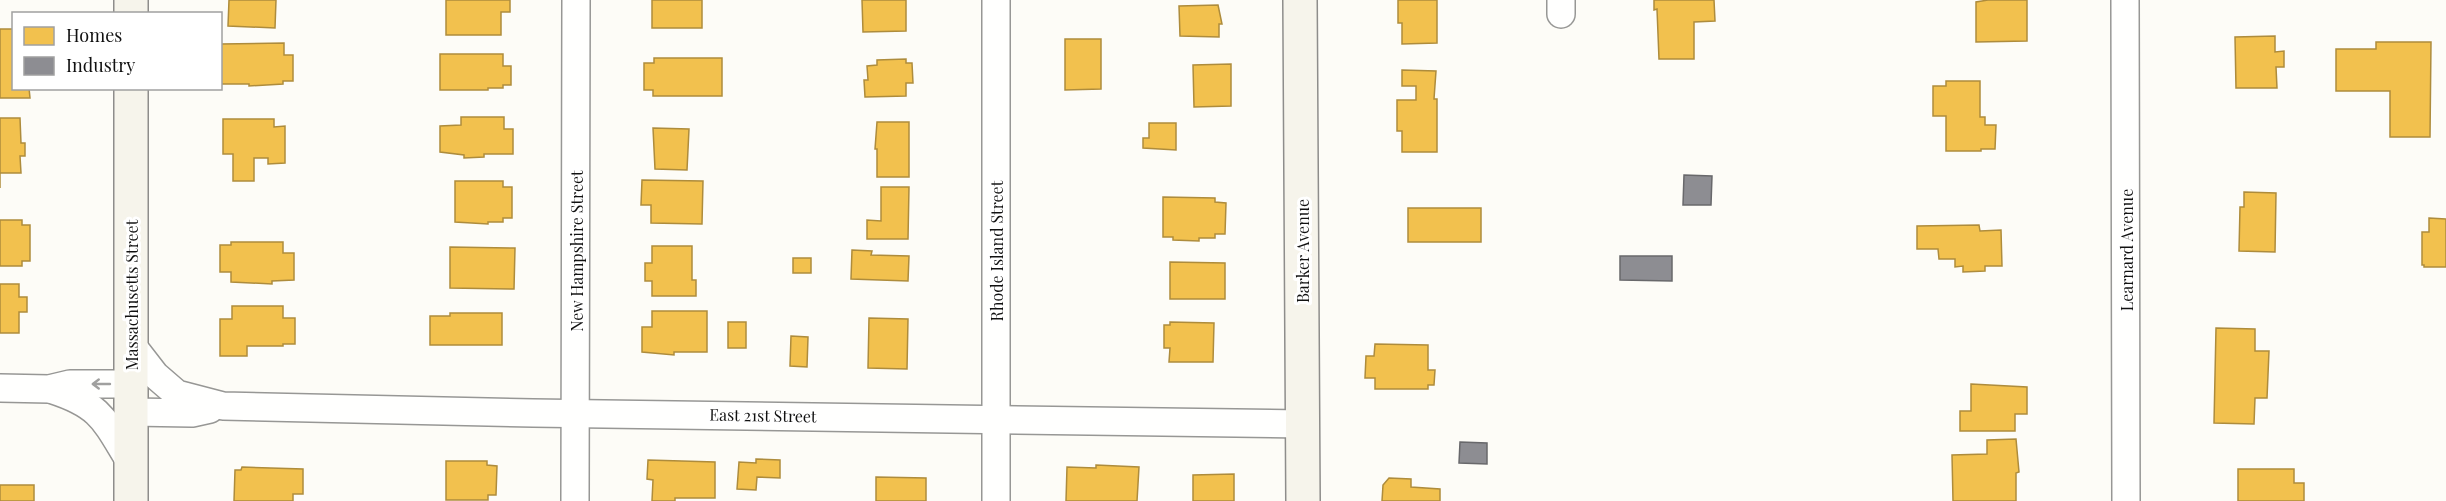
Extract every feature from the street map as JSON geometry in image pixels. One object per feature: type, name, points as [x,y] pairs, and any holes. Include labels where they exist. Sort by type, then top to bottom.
[{"type":"street","name":"New Hampshire Street","points":[[575,501],[576,0]]},
{"type":"street","name":"Rhode Island Street","points":[[996,0],[996,501]]},
{"type":"street","name":"Barker Avenue","points":[[1300,0],[1303,501]]},
{"type":"street","name":"Learnard Avenue","points":[[2125,0],[2126,501]]},
{"type":"street","name":"Massachusetts Street","points":[[131,90],[131,501]]},
{"type":"street","name":"East 21st Street","points":[[131,344],[155,375],[177,394],[223,406],[1303,424]]},
{"type":"street","name":"East 21st Street","points":[[49,388],[70,384],[192,413],[223,406]]},
{"type":"street","points":[[0,388],[49,388],[76,398],[93,408],[106,421],[131,463]]},
{"type":"building: Homes","points":[[229,0],[276,0],[275,28],[228,26]]},
{"type":"building: Homes","points":[[446,0],[510,0],[510,12],[501,12],[501,35],[446,35]]},
{"type":"building: Homes","points":[[652,0],[702,0],[702,28],[652,28]]},
{"type":"building: Homes","points":[[862,0],[906,0],[906,31],[863,32]]},
{"type":"building: Homes","points":[[1398,0],[1437,0],[1437,43],[1402,44],[1402,23],[1398,23]]},
{"type":"building: Homes","points":[[1654,0],[1714,0],[1715,21],[1694,22],[1694,59],[1659,59],[1657,9],[1654,10]]},
{"type":"building: Homes","points":[[2027,0],[2027,41],[1976,42],[1976,2]]},
{"type":"building: Homes","points":[[1218,5],[1222,24],[1219,24],[1219,37],[1180,36],[1179,6]]},
{"type":"building: Homes","points":[[0,29],[12,29],[12,90],[29,90],[30,98],[0,98]]},
{"type":"building: Homes","points":[[2275,36],[2275,52],[2284,51],[2284,67],[2276,67],[2277,88],[2236,88],[2235,37]]},
{"type":"building: Homes","points":[[1065,39],[1101,39],[1101,89],[1065,90]]},
{"type":"building: Homes","points":[[2376,42],[2431,42],[2430,137],[2390,137],[2390,91],[2336,91],[2336,49],[2376,49]]},
{"type":"building: Homes","points":[[284,43],[284,55],[293,55],[293,81],[283,81],[283,84],[249,86],[249,84],[222,84],[222,44]]},
{"type":"building: Homes","points":[[440,54],[503,54],[503,66],[511,66],[511,85],[503,85],[503,88],[488,88],[488,90],[440,90]]},
{"type":"building: Homes","points":[[654,58],[722,58],[722,96],[653,96],[653,90],[644,90],[644,63],[654,63]]},
{"type":"building: Homes","points":[[906,59],[906,63],[912,63],[913,83],[906,83],[906,96],[865,97],[864,80],[868,80],[867,66],[877,65],[877,60]]},
{"type":"building: Homes","points":[[1231,64],[1231,106],[1194,107],[1193,65]]},
{"type":"building: Homes","points":[[1402,70],[1436,71],[1434,99],[1437,99],[1437,152],[1402,152],[1402,131],[1397,131],[1397,100],[1416,100],[1416,86],[1402,86]]},
{"type":"building: Homes","points":[[1946,81],[1980,81],[1980,117],[1985,117],[1985,125],[1996,125],[1995,149],[1946,151],[1946,116],[1933,116],[1933,86],[1946,86]]},
{"type":"building: Homes","points":[[461,117],[504,117],[504,129],[513,129],[513,154],[484,154],[484,157],[464,158],[464,155],[440,152],[440,126],[461,125]]},
{"type":"building: Homes","points":[[0,118],[20,118],[21,143],[25,143],[25,156],[20,156],[21,173],[0,173]]},
{"type":"building: Homes","points":[[223,119],[274,119],[274,127],[285,126],[285,163],[268,164],[268,158],[254,158],[254,181],[233,181],[233,154],[223,154]]},
{"type":"building: Homes","points":[[877,122],[909,122],[909,177],[877,177],[877,149],[875,149]]},
{"type":"building: Homes","points":[[1149,123],[1176,123],[1176,150],[1143,148],[1143,138],[1149,138]]},
{"type":"building: Homes","points":[[653,128],[689,129],[687,170],[655,169]]},
{"type":"building: Homes","points":[[642,180],[703,181],[702,224],[651,223],[651,205],[641,205]]},
{"type":"building: Homes","points":[[455,181],[503,181],[503,187],[512,187],[512,218],[503,218],[503,222],[488,222],[488,224],[455,222]]},
{"type":"building: Homes","points":[[881,187],[909,187],[908,239],[867,239],[867,220],[881,221]]},
{"type":"building: Homes","points":[[2244,192],[2276,193],[2275,252],[2239,251],[2240,207],[2244,207]]},
{"type":"building: Homes","points":[[1163,197],[1215,198],[1215,202],[1226,203],[1225,234],[1215,234],[1215,238],[1199,238],[1199,241],[1173,240],[1173,237],[1163,237]]},
{"type":"building: Homes","points":[[1408,208],[1481,208],[1481,242],[1408,242]]},
{"type":"building: Homes","points":[[2429,218],[2446,219],[2446,267],[2424,267],[2422,265],[2422,232],[2429,232]]},
{"type":"building: Homes","points":[[0,220],[22,220],[22,225],[30,225],[30,261],[22,261],[22,266],[0,266]]},
{"type":"building: Homes","points":[[1979,225],[1980,231],[2001,230],[2002,266],[1985,266],[1985,271],[1963,272],[1963,266],[1955,267],[1955,259],[1939,259],[1938,249],[1917,249],[1917,226]]},
{"type":"building: Homes","points":[[231,242],[283,242],[283,253],[294,253],[294,280],[272,281],[272,284],[231,282],[231,272],[220,272],[220,245],[231,245]]},
{"type":"building: Homes","points":[[652,246],[692,246],[692,280],[696,280],[696,296],[652,296],[652,281],[645,281],[645,263],[652,263]]},
{"type":"building: Homes","points":[[450,247],[515,248],[514,289],[450,288]]},
{"type":"building: Homes","points":[[852,250],[872,251],[871,255],[909,256],[908,281],[851,279]]},
{"type":"building: Homes","points":[[793,258],[811,258],[811,273],[793,273]]},
{"type":"building: Homes","points":[[1170,262],[1225,263],[1225,299],[1170,299]]},
{"type":"building: Homes","points":[[0,284],[19,284],[19,297],[27,297],[27,312],[19,312],[19,333],[0,333]]},
{"type":"building: Homes","points":[[232,306],[283,306],[283,318],[295,318],[295,344],[247,346],[247,356],[220,356],[220,319],[232,319]]},
{"type":"building: Homes","points":[[652,311],[707,311],[707,352],[674,352],[674,355],[642,352],[642,327],[652,327]]},
{"type":"building: Homes","points":[[450,313],[502,313],[502,345],[430,345],[430,316],[450,316]]},
{"type":"building: Homes","points":[[869,318],[908,319],[907,369],[868,368]]},
{"type":"building: Homes","points":[[728,322],[746,322],[746,348],[728,348]]},
{"type":"building: Homes","points":[[1170,322],[1214,323],[1213,362],[1169,362],[1170,348],[1164,348],[1164,325],[1170,325]]},
{"type":"building: Homes","points":[[2216,328],[2255,329],[2255,351],[2269,351],[2267,398],[2255,398],[2254,424],[2214,423]]},
{"type":"building: Homes","points":[[791,336],[808,337],[807,367],[790,366]]},
{"type":"building: Homes","points":[[1375,344],[1428,345],[1428,370],[1435,370],[1434,385],[1428,385],[1428,389],[1375,389],[1375,378],[1365,378],[1366,356],[1374,356]]},
{"type":"building: Homes","points":[[1971,384],[2027,387],[2027,414],[2015,414],[2015,431],[1960,431],[1960,411],[1971,411]]},
{"type":"building: Homes","points":[[2016,439],[2019,472],[2016,473],[2016,501],[1953,501],[1952,455],[1987,454],[1987,440]]},
{"type":"building: Homes","points":[[756,459],[780,460],[780,478],[757,477],[756,490],[737,489],[739,462],[756,463]]},
{"type":"building: Homes","points":[[648,460],[715,462],[715,498],[675,498],[675,501],[652,501],[653,480],[647,479]]},
{"type":"building: Homes","points":[[446,461],[487,461],[487,465],[497,466],[496,495],[488,495],[488,500],[446,500]]},
{"type":"building: Homes","points":[[1096,465],[1139,467],[1137,501],[1066,501],[1067,467],[1096,468]]},
{"type":"building: Homes","points":[[242,467],[303,469],[303,494],[293,494],[293,501],[234,501],[235,470],[241,470]]},
{"type":"building: Homes","points":[[2238,469],[2294,469],[2294,483],[2304,483],[2304,501],[2238,501]]},
{"type":"building: Homes","points":[[1234,474],[1234,501],[1193,501],[1193,475]]},
{"type":"building: Homes","points":[[876,477],[926,478],[926,501],[876,501]]},
{"type":"building: Homes","points":[[1389,478],[1411,479],[1411,487],[1440,489],[1440,501],[1382,501],[1383,485]]},
{"type":"building: Homes","points":[[0,485],[34,485],[34,501],[0,501]]},
{"type":"building: Industry","points":[[1684,175],[1712,176],[1711,205],[1683,205]]},
{"type":"building: Industry","points":[[1620,256],[1672,256],[1672,281],[1620,280]]},
{"type":"building: Industry","points":[[1460,442],[1487,443],[1487,464],[1459,463]]}]
